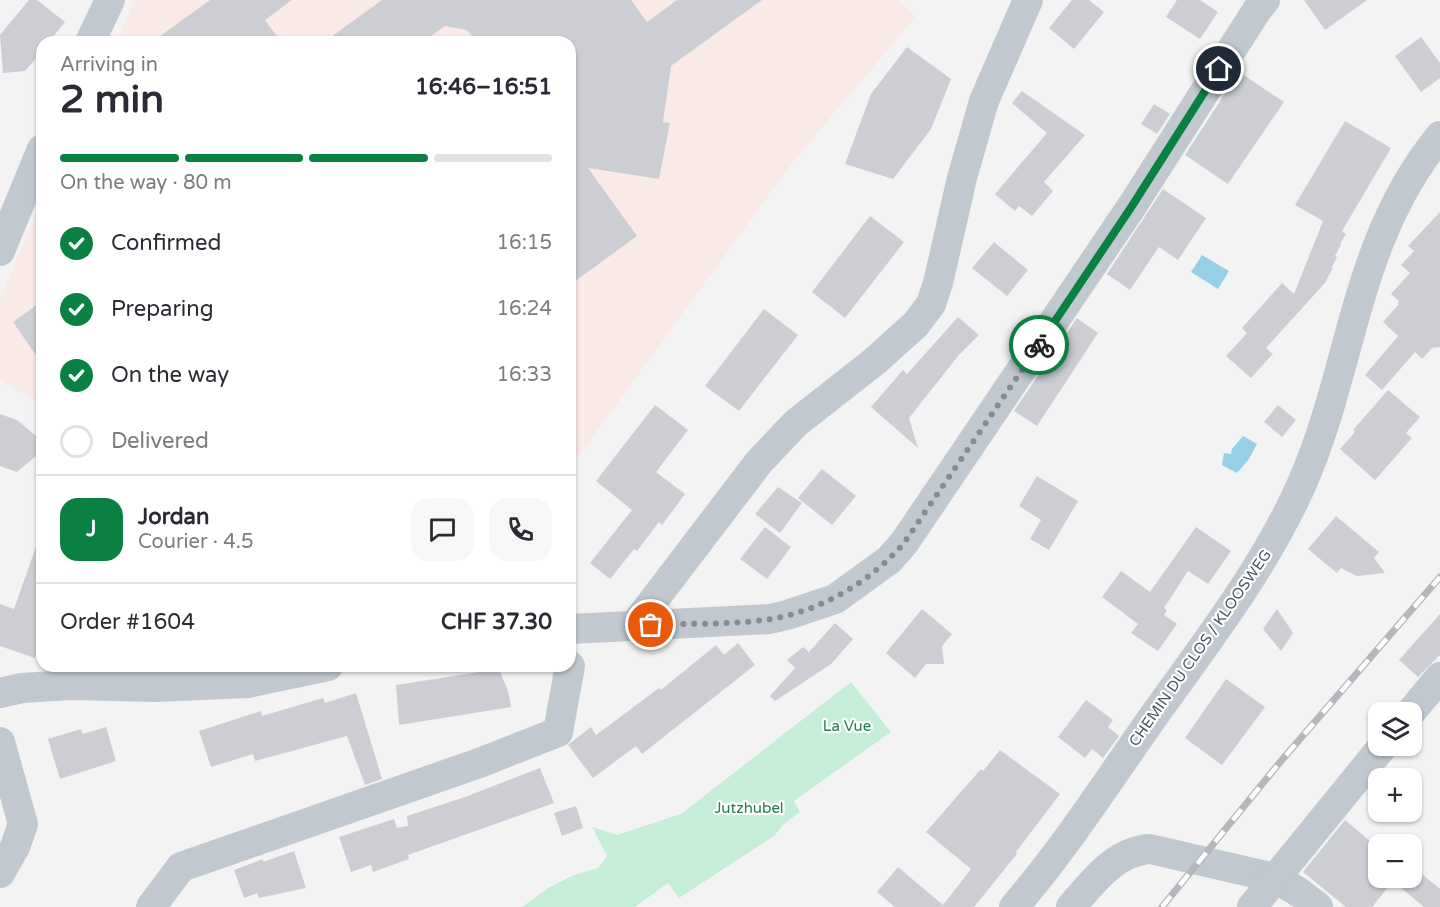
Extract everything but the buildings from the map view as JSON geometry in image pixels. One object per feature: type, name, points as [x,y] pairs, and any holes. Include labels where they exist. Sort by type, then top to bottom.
[{"type":"street","points":[[93,36],[110,0]]},
{"type":"street","points":[[634,626],[759,462],[796,423],[875,361],[916,324],[931,304],[981,109],[1028,0]]},
{"type":"street","points":[[576,629],[770,619],[835,598],[889,560],[911,533],[1113,234],[1265,0]]},
{"type":"street","name":"CHEMIN DU CLOS / KLOOSWEG","points":[[1014,907],[1034,883],[1136,741],[1243,590],[1274,542],[1301,486],[1326,418],[1353,315],[1387,219],[1407,182],[1440,136]]},
{"type":"street","points":[[0,251],[36,164]]},
{"type":"street","points":[[0,693],[22,688],[71,685],[155,687],[248,682],[298,672]]},
{"type":"street","points":[[151,907],[181,867],[482,762],[558,732],[569,672]]},
{"type":"street","points":[[1419,702],[1440,677]]},
{"type":"street","points":[[0,742],[23,824],[21,836],[0,873]]},
{"type":"street","points":[[1252,907],[1375,756]]},
{"type":"street","points":[[1071,907],[1101,873],[1117,860],[1135,850],[1142,849],[1160,850],[1275,878],[1318,907]]},
{"type":"shaded area","points":[[135,0],[898,0],[916,16],[793,162],[576,460],[576,36],[118,36]]},
{"type":"shaded area","points":[[36,213],[36,401],[0,380],[0,300]]},
{"type":"green space","name":"Jutzhubel","points":[[851,682],[891,732],[794,801],[800,812],[785,823],[774,836],[679,898],[668,883],[635,907],[522,907],[548,888],[574,875],[598,868],[607,856],[592,827],[617,835],[681,814]]},
{"type":"water","points":[[1202,255],[1229,271],[1218,289],[1191,272]]},
{"type":"water","points":[[1243,436],[1257,444],[1249,459],[1237,473],[1222,465],[1224,453],[1231,454],[1232,449]]},
{"type":"railway","points":[[1162,907],[1281,761],[1440,577]]},
{"type":"way so far","points":[[651,625],[770,619],[817,606],[855,586],[889,560],[904,543],[1039,345]]},
{"type":"route","points":[[1039,345],[1132,206],[1219,69]]},
{"type":"park label","name":"La Vue","points":[[847,726]]}]
